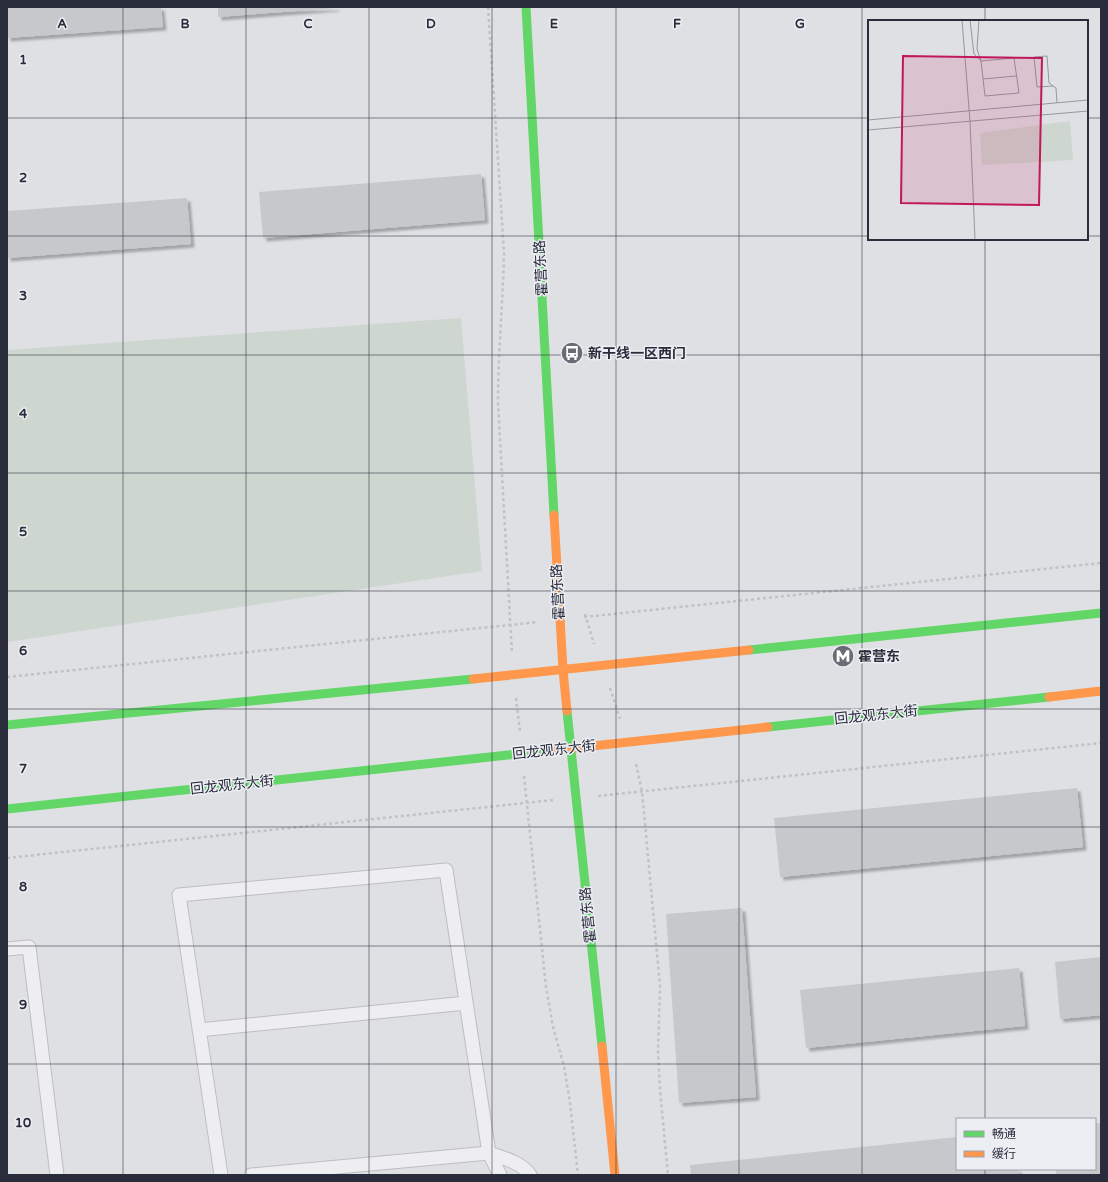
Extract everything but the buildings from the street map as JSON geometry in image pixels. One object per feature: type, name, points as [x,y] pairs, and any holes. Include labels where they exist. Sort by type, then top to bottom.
[{"type":"main road","name":"霍营东路","points":[[526,7],[563,670],[615,1175]]},
{"type":"main road","points":[[7,725],[563,670],[1101,613]]},
{"type":"main road","name":"回龙观东大街","points":[[7,809],[1101,691]]},
{"type":"lane","points":[[221,1175],[179,895],[446,870],[489,1153],[500,1175]]},
{"type":"lane","points":[[7,949],[29,947],[57,1175]]},
{"type":"lane","points":[[199,1030],[466,1003]]},
{"type":"lane","points":[[251,1175],[489,1153],[507,1159],[526,1169],[530,1175]]},
{"type":"path","points":[[488,7],[504,252],[498,369],[498,403],[514,675],[546,987],[553,1027],[564,1066],[570,1103],[578,1175]]},
{"type":"path","points":[[683,607],[1101,564]]},
{"type":"path","points":[[583,610],[636,764],[642,792],[660,986],[658,1052],[659,1082],[668,1175]]},
{"type":"path","points":[[7,677],[430,633]]},
{"type":"path","points":[[704,785],[1101,744]]},
{"type":"path","points":[[7,858],[450,811]]},
{"type":"shaded area","points":[[461,318],[482,571],[7,642],[7,350]]},
{"type":"traffic: fast","points":[[526,7],[554,515]]},
{"type":"traffic: fast","points":[[749,650],[1101,613]]},
{"type":"traffic: fast","points":[[7,725],[473,679]]},
{"type":"traffic: fast","points":[[768,727],[1049,697]]},
{"type":"traffic: fast","points":[[567,711],[602,1046]]},
{"type":"traffic: fast","points":[[7,809],[555,750]]},
{"type":"traffic: slow","points":[[554,515],[563,670],[567,711]]},
{"type":"traffic: slow","points":[[473,679],[749,650]]},
{"type":"traffic: slow","points":[[1049,697],[1101,691]]},
{"type":"traffic: slow","points":[[555,750],[768,727]]},
{"type":"traffic: slow","points":[[602,1046],[615,1175]]},
{"type":"place","name":"新干线一区西门","points":[[572,353]]},
{"type":"place","name":"霍营东","points":[[843,656]]}]
